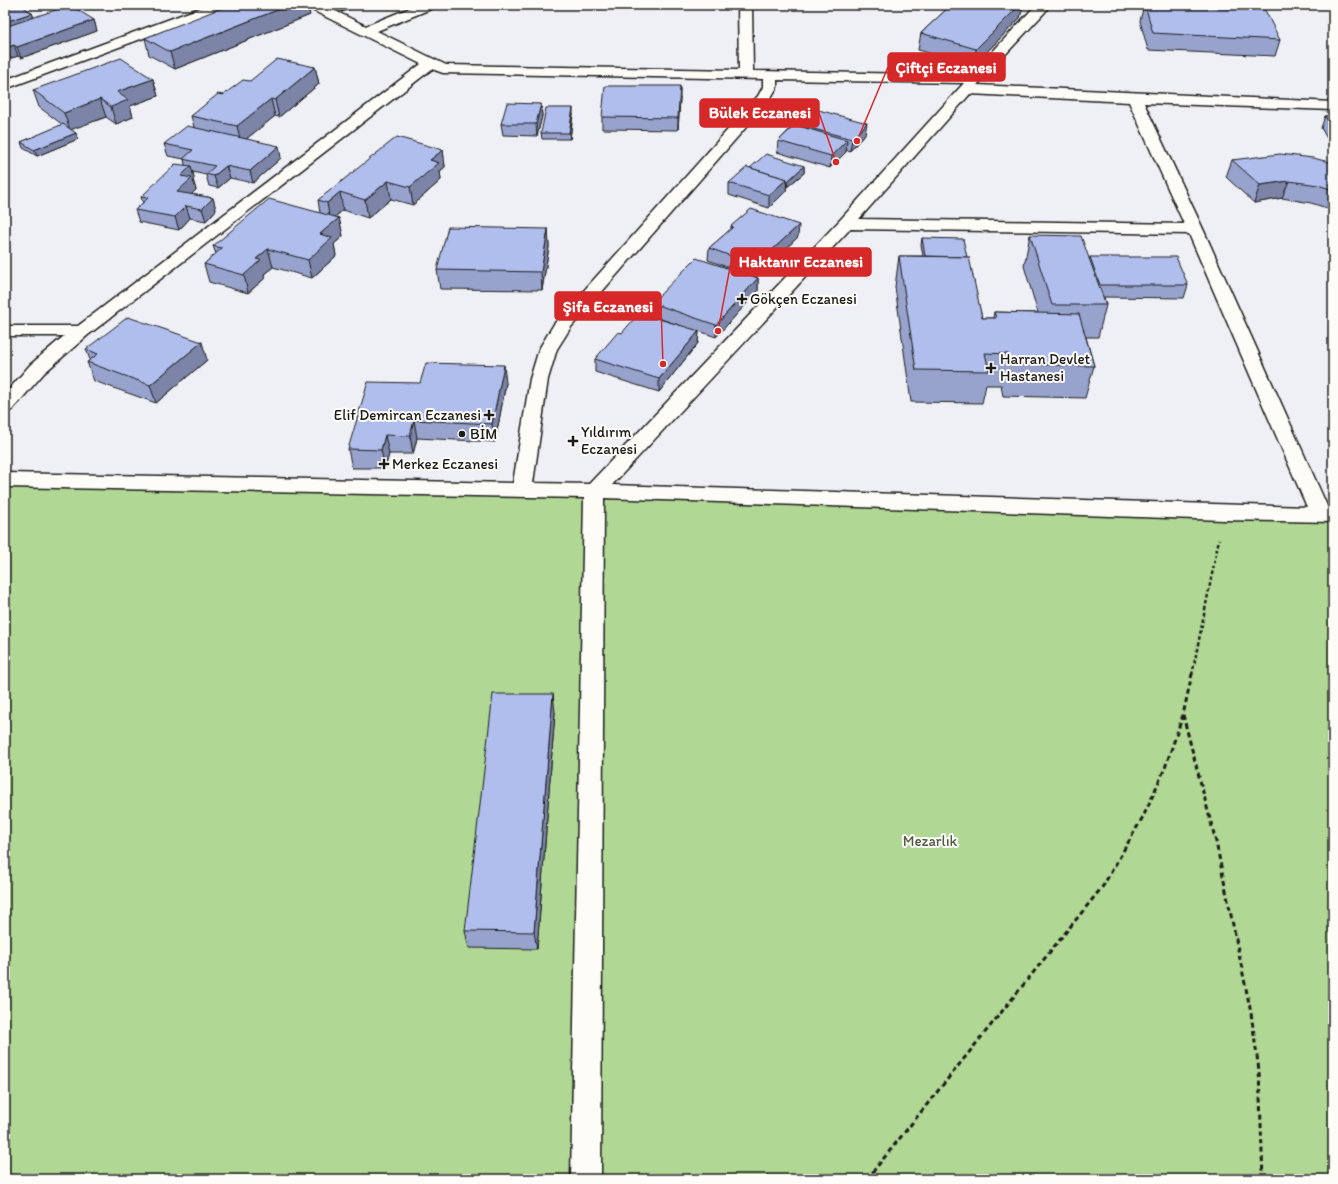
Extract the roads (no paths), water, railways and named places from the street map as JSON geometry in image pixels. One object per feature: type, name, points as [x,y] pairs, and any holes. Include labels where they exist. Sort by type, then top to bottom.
[{"type":"street","points":[[5,85],[220,5]]},
{"type":"street","points":[[313,5],[442,69],[770,75],[971,84],[1134,98],[1333,106]]},
{"type":"street","points":[[366,31],[428,5]]},
{"type":"street","points":[[745,5],[746,75]]},
{"type":"street","points":[[586,1179],[594,491],[846,224],[971,84],[1037,6]]},
{"type":"street","points":[[5,406],[37,369],[82,331],[431,63]]},
{"type":"street","points":[[522,489],[539,379],[548,349],[563,324],[764,98],[770,87],[770,75]]},
{"type":"street","points":[[5,480],[522,489],[1224,513],[1326,514],[1134,98]]},
{"type":"street","points":[[846,224],[1195,229]]},
{"type":"street","points":[[5,331],[82,331]]},
{"type":"place","name":"Çiftçi Eczanesi","points":[[857,141]]},
{"type":"place","name":"Bülek Eczanesi","points":[[836,162]]},
{"type":"place","name":"Gökçen Eczanesi","points":[[742,299]]},
{"type":"place","name":"Haktanır Eczanesi","points":[[718,331]]},
{"type":"place","name":"Şifa Eczanesi","points":[[663,364]]},
{"type":"place","name":"Harran Devlet Hastanesi","points":[[991,368]]},
{"type":"place","name":"Elif Demircan Eczanesi","points":[[489,415]]},
{"type":"place","name":"BİM","points":[[462,434]]},
{"type":"place","name":"Yıldırım Eczanesi","points":[[573,441]]},
{"type":"place","name":"Merkez Eczanesi","points":[[384,464]]},
{"type":"park label","name":"Mezarlık","points":[[930,841]]}]
